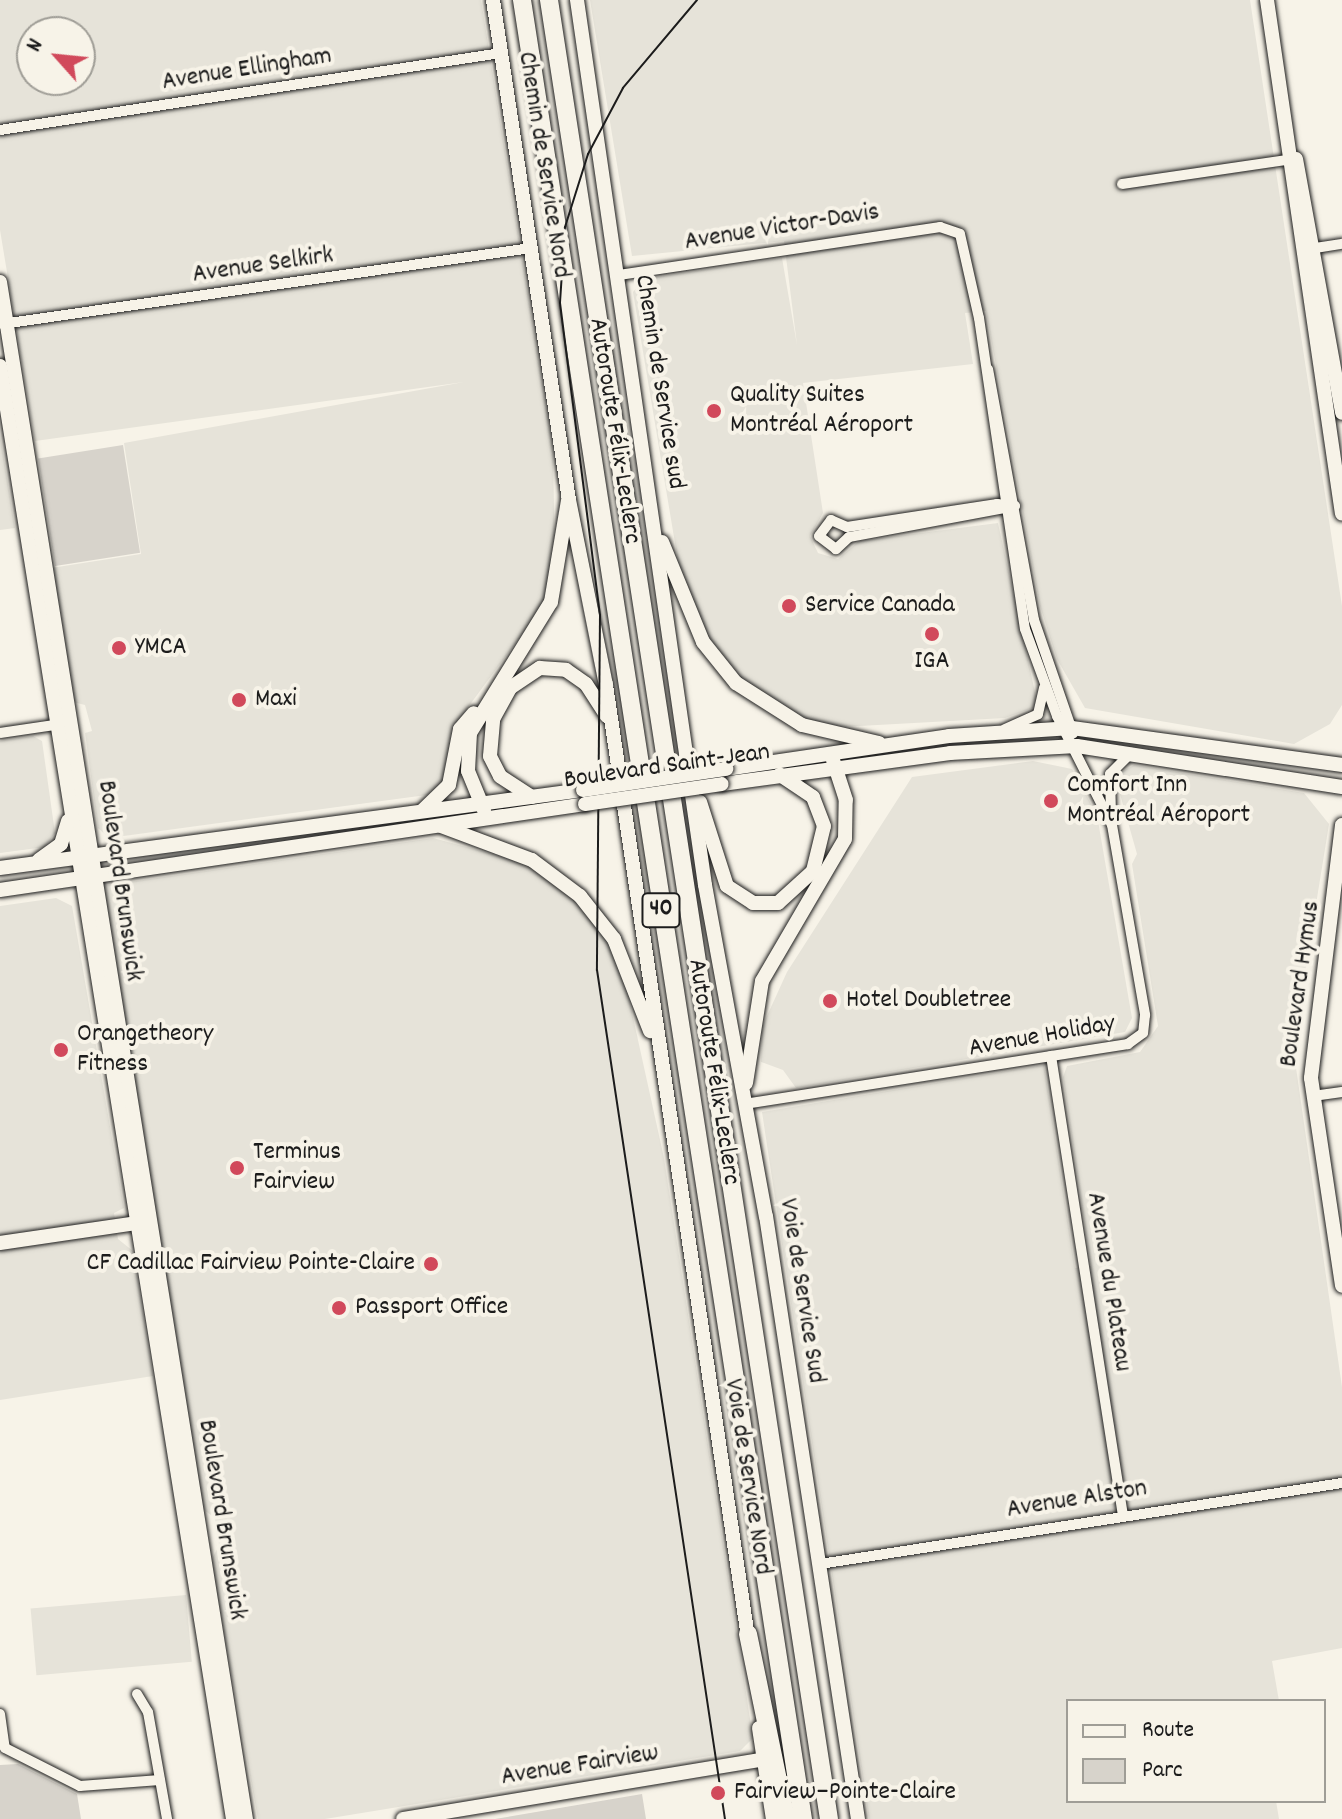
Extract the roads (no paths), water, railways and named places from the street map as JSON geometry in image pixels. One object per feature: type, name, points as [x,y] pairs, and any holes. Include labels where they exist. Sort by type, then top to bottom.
[{"type":"highway","name":"Autoroute Félix-Leclerc","points":[[522,0],[803,1819]]},
{"type":"highway","name":"Autoroute Félix-Leclerc","points":[[549,0],[829,1819]]},
{"type":"highway","points":[[748,1634],[786,1819]]},
{"type":"main road","name":"Chemin de Service Nord","points":[[493,0],[569,500],[611,723],[670,1142]]},
{"type":"main road","name":"Chemin de Service sud","points":[[577,0],[658,532],[690,771]]},
{"type":"main road","points":[[1267,0],[1296,159],[1324,342],[1342,514]]},
{"type":"main road","name":"Boulevard Brunswick","points":[[0,282],[20,452],[85,877],[246,1819]]},
{"type":"main road","points":[[1324,342],[1342,413]]},
{"type":"main road","name":"Boulevard Brunswick","points":[[0,366],[20,452]]},
{"type":"main road","points":[[423,810],[449,785],[460,729],[480,707],[551,602],[569,500]]},
{"type":"main road","points":[[658,532],[703,642],[728,675],[792,720],[887,745]]},
{"type":"main road","points":[[532,797],[500,776],[489,748],[497,709],[516,681],[540,668],[566,670],[586,684],[611,723]]},
{"type":"main road","points":[[480,707],[467,762],[484,811]]},
{"type":"main road","name":"Boulevard Brunswick","points":[[62,724],[69,818],[83,856]]},
{"type":"main road","name":"Boulevard Saint-Jean","points":[[0,868],[423,810],[484,811],[727,776],[827,754],[999,731],[1068,728],[1342,765]]},
{"type":"main road","name":"Boulevard Saint-Jean","points":[[727,776],[780,775],[838,766],[1077,746],[1135,750],[1342,787]]},
{"type":"main road","points":[[745,1104],[758,991],[845,839],[838,766],[827,754]]},
{"type":"main road","points":[[690,771],[724,880],[740,898],[765,905],[804,884],[824,834],[813,797],[780,775]]},
{"type":"main road","name":"Voie de Service Sud","points":[[690,771],[820,1564],[858,1819]]},
{"type":"main road","name":"Boulevard Saint-Jean","points":[[6,889],[441,825],[532,797],[584,797]]},
{"type":"main road","points":[[35,863],[61,844],[69,818]]},
{"type":"main road","points":[[441,825],[532,860],[591,907],[621,952],[657,1051]]},
{"type":"main road","name":"Boulevard Hymus","points":[[1342,825],[1341,874],[1314,1038],[1313,1096],[1342,1286]]},
{"type":"main road","name":"Boulevard Brunswick","points":[[85,877],[83,912],[142,1223],[233,1819]]},
{"type":"main road","points":[[6,889],[63,890],[83,912]]},
{"type":"main road","name":"Voie de Service Nord","points":[[670,1142],[748,1634],[773,1819]]},
{"type":"main road","points":[[0,1243],[142,1223]]},
{"type":"main road","name":"Avenue Fairview","points":[[403,1819],[764,1759]]},
{"type":"street","name":"Avenue Ellingham","points":[[0,130],[501,53]]},
{"type":"street","points":[[1122,184],[1296,159]]},
{"type":"street","name":"Avenue Victor-Davis","points":[[619,275],[953,229]]},
{"type":"street","name":"Avenue Holiday","points":[[745,1104],[1128,1044],[1145,1027],[1112,825],[1077,746],[1044,686],[1025,629],[987,367],[965,244],[953,229]]},
{"type":"street","points":[[1310,249],[1342,244]]},
{"type":"street","name":"Avenue Selkirk","points":[[3,324],[531,248]]},
{"type":"street","points":[[848,532],[1008,507]]},
{"type":"street","name":"Avenue Holiday","points":[[1008,507],[1034,620],[1068,728]]},
{"type":"street","points":[[999,731],[1038,714],[1044,686]]},
{"type":"street","points":[[0,733],[62,724]]},
{"type":"street","points":[[1112,825],[1110,774],[1135,750]]},
{"type":"street","name":"Avenue du Plateau","points":[[1051,1056],[1123,1514]]},
{"type":"street","points":[[1313,1096],[1342,1092]]},
{"type":"street","name":"Avenue Alston","points":[[820,1564],[1123,1514],[1342,1483]]},
{"type":"street","points":[[137,1694],[148,1712],[167,1819]]},
{"type":"street","points":[[0,1714],[3,1749],[80,1786],[160,1780]]},
{"type":"tram line","points":[[697,0],[623,88],[588,154],[565,227],[560,303],[600,615],[597,970],[725,1819]]},
{"type":"place","name":"Quality Suites Montréal Aéroport","points":[[714,411]]},
{"type":"place","name":"Service Canada","points":[[789,606]]},
{"type":"place","name":"IGA","points":[[932,634]]},
{"type":"place","name":"YMCA","points":[[119,648]]},
{"type":"place","name":"Maxi","points":[[239,700]]},
{"type":"place","name":"Comfort Inn Montréal Aéroport","points":[[1051,801]]},
{"type":"place","name":"Hotel Doubletree","points":[[830,1001]]},
{"type":"place","name":"Orangetheory Fitness","points":[[61,1050]]},
{"type":"place","name":"Terminus Fairview","points":[[237,1168]]},
{"type":"place","name":"CF Cadillac Fairview Pointe-Claire","points":[[431,1264]]},
{"type":"place","name":"Passport Office","points":[[339,1308]]},
{"type":"place","name":"Fairview–Pointe-Claire","points":[[718,1793]]}]
